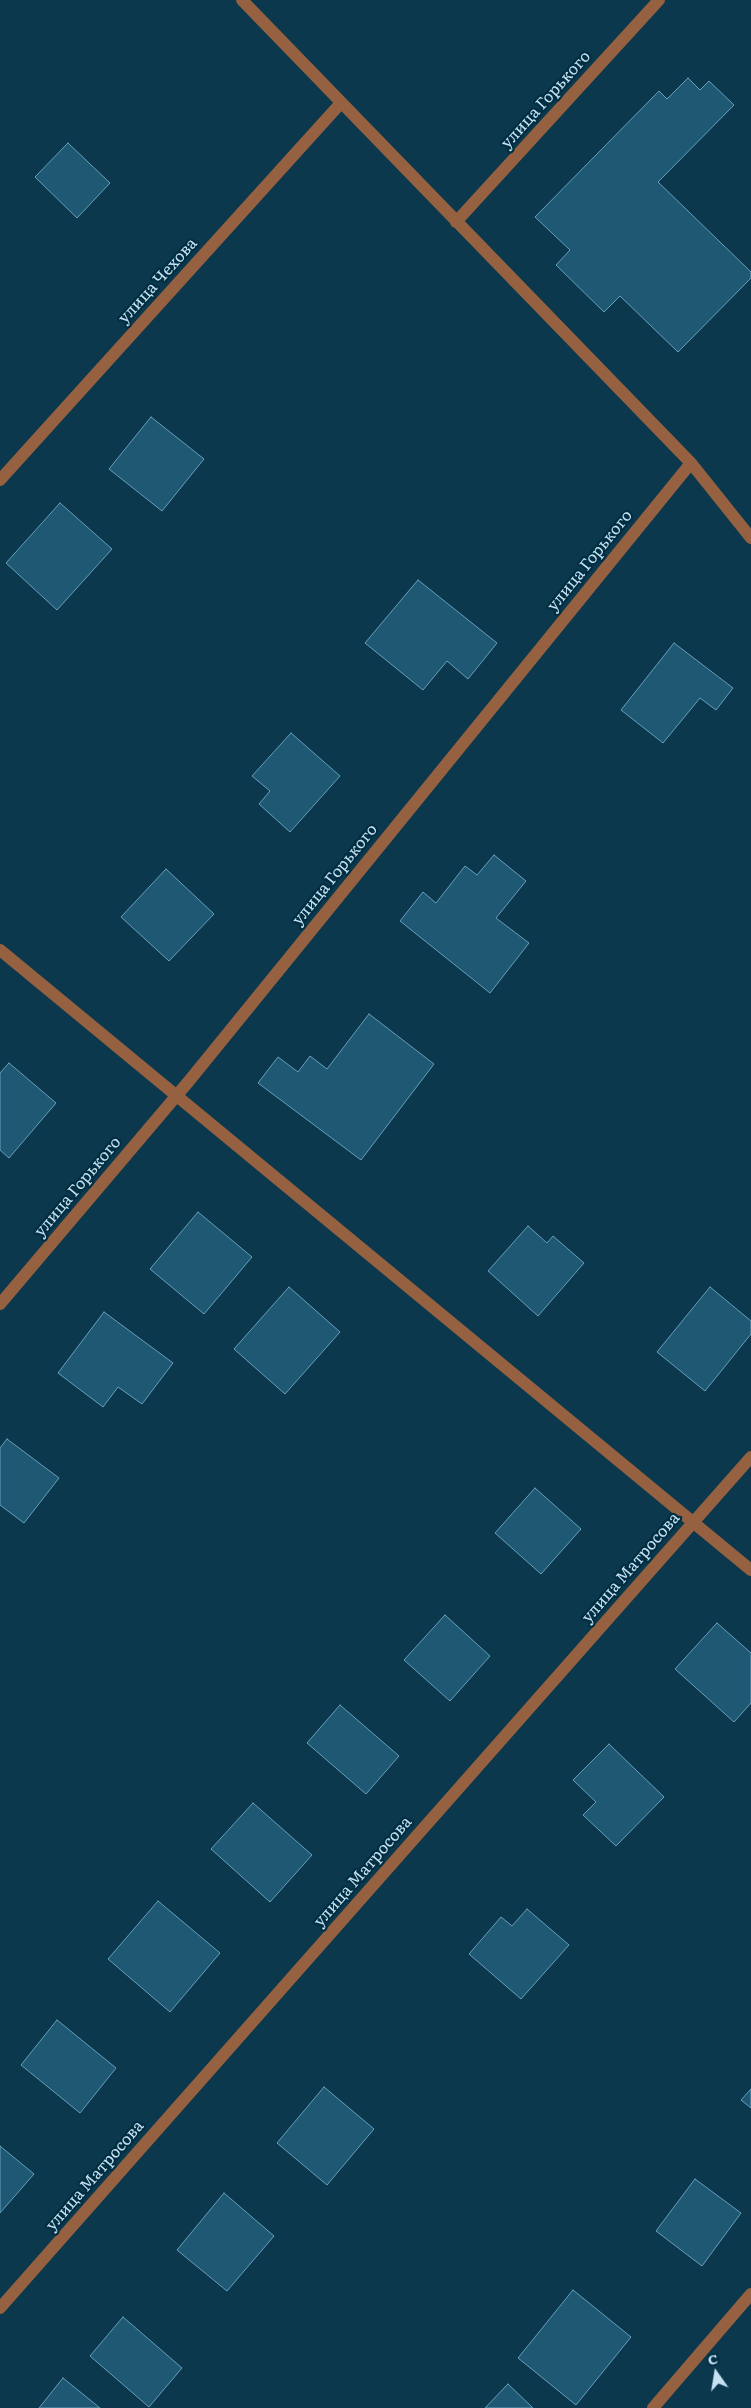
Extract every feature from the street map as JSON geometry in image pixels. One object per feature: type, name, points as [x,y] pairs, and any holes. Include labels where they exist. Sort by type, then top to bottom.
[{"type":"street","points":[[242,0],[340,104],[691,464],[751,538]]},
{"type":"street","name":"улица Горького","points":[[456,222],[659,0]]},
{"type":"street","name":"улица Чехова","points":[[0,480],[340,104]]},
{"type":"street","name":"улица Горького","points":[[0,1304],[176,1096],[691,464]]},
{"type":"street","points":[[0,950],[751,1570]]},
{"type":"street","name":"улица Матросова","points":[[0,2308],[751,1457]]},
{"type":"street","points":[[653,2408],[751,2294]]},
{"type":"building","points":[[688,78],[700,90],[709,81],[734,105],[658,182],[751,272],[751,278],[678,352],[620,296],[604,312],[556,265],[570,250],[535,217],[659,91],[667,99]]},
{"type":"building","points":[[68,143],[110,183],[77,218],[35,177]]},
{"type":"building","points":[[151,417],[204,459],[162,511],[109,469]]},
{"type":"building","points":[[60,503],[112,549],[57,610],[6,563]]},
{"type":"building","points":[[418,580],[497,643],[468,679],[447,661],[423,690],[365,643]]},
{"type":"building","points":[[674,643],[733,688],[716,710],[700,698],[663,743],[621,710]]},
{"type":"building","points":[[291,733],[340,776],[290,832],[259,804],[270,791],[252,776]]},
{"type":"building","points":[[494,855],[526,881],[496,918],[529,943],[490,993],[400,921],[423,892],[436,903],[465,866],[477,875]]},
{"type":"building","points":[[166,869],[214,914],[169,961],[121,917]]},
{"type":"building","points":[[369,1014],[434,1064],[361,1160],[258,1083],[278,1057],[298,1072],[310,1056],[327,1069]]},
{"type":"building","points":[[9,1063],[56,1103],[9,1158],[0,1150],[0,1073]]},
{"type":"building","points":[[198,1212],[252,1257],[204,1314],[150,1269]]},
{"type":"building","points":[[528,1226],[547,1243],[553,1236],[584,1263],[538,1316],[488,1271]]},
{"type":"building","points":[[289,1287],[340,1332],[285,1394],[234,1349]]},
{"type":"building","points":[[710,1287],[751,1321],[751,1334],[705,1391],[657,1352]]},
{"type":"building","points":[[104,1312],[173,1363],[142,1404],[118,1387],[103,1407],[58,1373]]},
{"type":"building","points":[[7,1439],[59,1478],[24,1523],[0,1505],[0,1448]]},
{"type":"building","points":[[535,1488],[581,1529],[541,1574],[495,1533]]},
{"type":"building","points":[[445,1615],[490,1656],[450,1701],[404,1660]]},
{"type":"building","points":[[717,1623],[751,1653],[751,1703],[734,1722],[675,1669]]},
{"type":"building","points":[[340,1705],[399,1756],[366,1794],[307,1743]]},
{"type":"building","points":[[609,1744],[664,1797],[616,1846],[583,1815],[596,1802],[573,1780]]},
{"type":"building","points":[[253,1803],[312,1855],[270,1902],[211,1849]]},
{"type":"building","points":[[158,1901],[220,1953],[170,2012],[108,1959]]},
{"type":"building","points":[[527,1909],[569,1945],[521,1999],[469,1954],[501,1917],[512,1926]]},
{"type":"building","points":[[57,2020],[116,2068],[80,2113],[21,2065]]},
{"type":"building","points":[[324,2087],[374,2129],[327,2185],[277,2143]]},
{"type":"building","points":[[751,2089],[751,2108],[741,2100]]},
{"type":"building","points":[[0,2146],[34,2174],[0,2213]]},
{"type":"building","points":[[695,2179],[741,2213],[702,2266],[656,2231]]},
{"type":"building","points":[[224,2193],[274,2236],[227,2291],[177,2250]]},
{"type":"building","points":[[573,2290],[631,2337],[576,2405],[518,2358]]},
{"type":"building","points":[[123,2317],[182,2368],[149,2407],[90,2356]]},
{"type":"building","points":[[63,2378],[100,2408],[39,2408]]},
{"type":"building","points":[[508,2384],[533,2408],[485,2408]]}]
